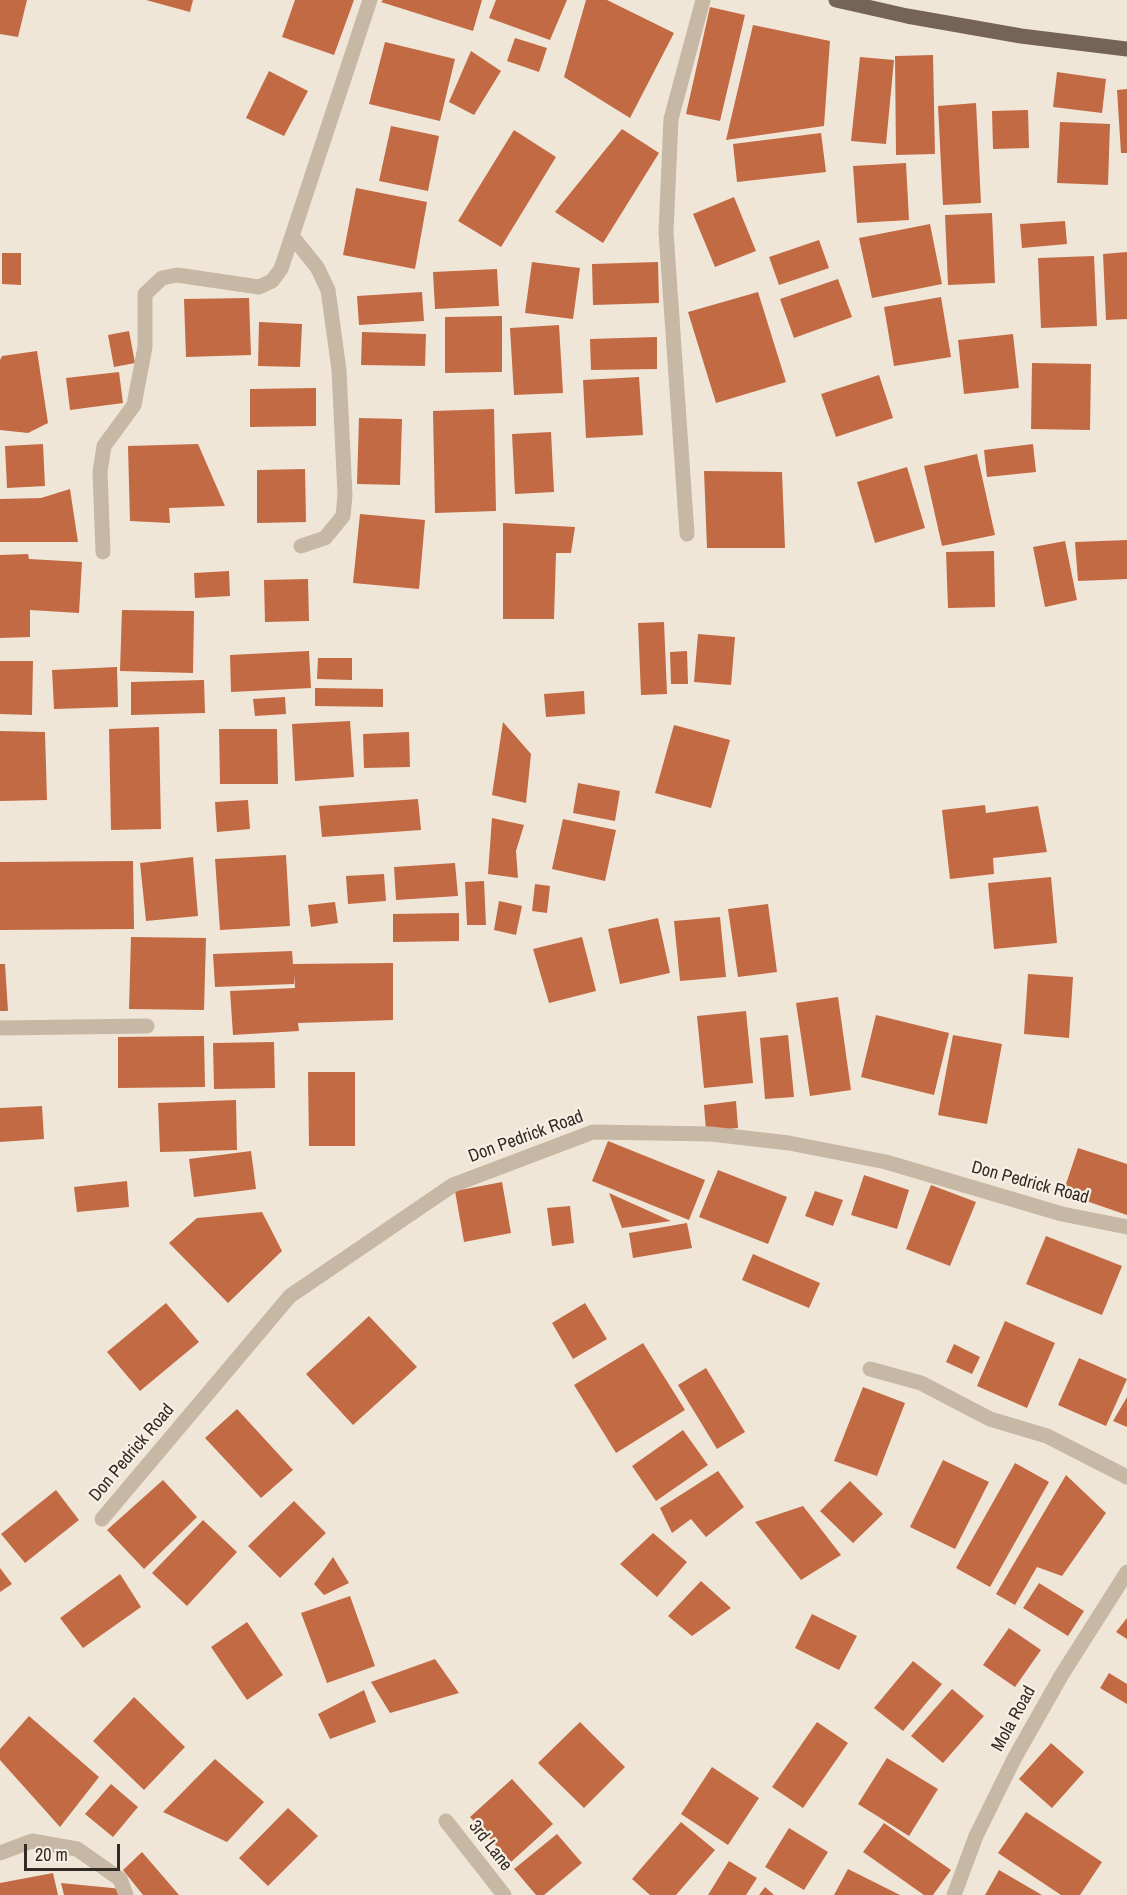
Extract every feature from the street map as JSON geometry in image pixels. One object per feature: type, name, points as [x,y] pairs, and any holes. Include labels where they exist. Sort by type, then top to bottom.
[{"type":"main road","points":[[836,0],[907,16],[1021,36],[1127,50]]},
{"type":"street","points":[[103,552],[100,472],[104,446],[134,405],[145,347],[145,294],[162,279],[177,275],[259,287],[272,281],[281,269],[370,0]]},
{"type":"street","points":[[687,534],[666,232],[671,119],[703,0]]},
{"type":"street","points":[[292,236],[317,267],[328,290],[339,370],[345,495],[343,516],[325,538],[301,546]]},
{"type":"street","points":[[0,1028],[147,1026]]},
{"type":"street","name":"Don Pedrick Road","points":[[102,1519],[290,1296],[453,1185],[593,1132],[711,1134],[789,1143],[886,1162],[1062,1214],[1127,1227]]},
{"type":"street","points":[[870,1369],[921,1383],[990,1419],[1047,1436],[1127,1477]]},
{"type":"street","name":"Mola Road","points":[[954,1895],[976,1836],[1014,1759],[1061,1676],[1127,1572]]},
{"type":"street","name":"3rd Lane","points":[[446,1821],[504,1895]]},
{"type":"street","points":[[0,1853],[32,1841],[78,1849],[120,1879],[126,1895]]},
{"type":"building","points":[[0,0],[27,0],[18,37],[0,34]]},
{"type":"building","points":[[146,0],[193,0],[190,12]]},
{"type":"building","points":[[295,0],[354,0],[334,55],[282,37]]},
{"type":"building","points":[[383,0],[482,0],[473,31],[381,2]]},
{"type":"building","points":[[496,0],[567,0],[550,40],[489,18]]},
{"type":"building","points":[[586,0],[607,0],[674,33],[630,118],[564,77]]},
{"type":"building","points":[[710,7],[745,15],[720,121],[686,114]]},
{"type":"building","points":[[753,25],[830,41],[824,126],[726,140]]},
{"type":"building","points":[[515,38],[547,48],[539,72],[507,61]]},
{"type":"building","points":[[385,42],[455,59],[440,121],[369,104]]},
{"type":"building","points":[[471,51],[501,71],[474,115],[449,102]]},
{"type":"building","points":[[933,55],[935,154],[896,155],[895,56]]},
{"type":"building","points":[[860,57],[894,60],[886,144],[851,141]]},
{"type":"building","points":[[269,71],[308,91],[284,136],[246,118]]},
{"type":"building","points":[[1057,72],[1106,79],[1102,113],[1053,107]]},
{"type":"building","points":[[1127,89],[1127,153],[1121,153],[1117,90]]},
{"type":"building","points":[[976,103],[981,203],[943,205],[938,106]]},
{"type":"building","points":[[1028,110],[1029,148],[993,149],[992,111]]},
{"type":"building","points":[[1060,122],[1110,124],[1108,185],[1057,183]]},
{"type":"building","points":[[391,126],[439,136],[428,191],[379,181]]},
{"type":"building","points":[[622,129],[659,153],[603,243],[555,212]]},
{"type":"building","points":[[514,130],[556,157],[501,247],[458,221]]},
{"type":"building","points":[[821,133],[826,172],[737,182],[733,144]]},
{"type":"building","points":[[906,163],[909,220],[857,223],[853,166]]},
{"type":"building","points":[[356,188],[427,202],[415,269],[343,255]]},
{"type":"building","points":[[734,197],[756,251],[715,267],[693,214]]},
{"type":"building","points":[[992,213],[995,283],[948,285],[945,215]]},
{"type":"building","points":[[1065,221],[1067,244],[1022,248],[1020,224]]},
{"type":"building","points":[[930,224],[942,284],[872,298],[859,238]]},
{"type":"building","points":[[819,240],[829,268],[779,285],[769,257]]},
{"type":"building","points":[[1127,252],[1127,319],[1106,320],[1103,254]]},
{"type":"building","points":[[2,253],[21,253],[21,285],[2,284]]},
{"type":"building","points":[[1094,256],[1097,326],[1041,328],[1038,258]]},
{"type":"building","points":[[532,262],[580,268],[573,319],[525,313]]},
{"type":"building","points":[[658,262],[659,303],[593,305],[592,264]]},
{"type":"building","points":[[497,269],[499,306],[435,309],[433,272]]},
{"type":"building","points":[[838,279],[852,317],[794,338],[780,299]]},
{"type":"building","points":[[422,292],[424,321],[359,325],[357,296]]},
{"type":"building","points":[[758,292],[786,382],[716,403],[688,312]]},
{"type":"building","points":[[941,297],[951,357],[894,366],[884,307]]},
{"type":"building","points":[[249,298],[251,355],[186,357],[184,299]]},
{"type":"building","points":[[502,316],[502,372],[445,373],[445,317]]},
{"type":"building","points":[[259,322],[302,324],[300,367],[258,366]]},
{"type":"building","points":[[559,325],[563,393],[514,395],[510,328]]},
{"type":"building","points":[[129,331],[135,363],[114,367],[108,335]]},
{"type":"building","points":[[362,332],[426,334],[425,366],[361,365]]},
{"type":"building","points":[[1013,334],[1019,388],[964,394],[958,340]]},
{"type":"building","points":[[657,337],[657,369],[591,370],[590,339]]},
{"type":"building","points":[[37,351],[48,423],[28,433],[0,430],[0,360],[2,356]]},
{"type":"building","points":[[1032,363],[1091,364],[1090,430],[1031,429]]},
{"type":"building","points":[[119,372],[123,403],[70,410],[66,378]]},
{"type":"building","points":[[879,375],[893,418],[836,437],[821,394]]},
{"type":"building","points":[[639,377],[643,435],[586,438],[583,380]]},
{"type":"building","points":[[316,388],[316,426],[250,427],[250,389]]},
{"type":"building","points":[[494,409],[496,511],[435,513],[433,411]]},
{"type":"building","points":[[359,418],[402,419],[400,485],[357,484]]},
{"type":"building","points":[[551,432],[554,492],[515,494],[512,434]]},
{"type":"building","points":[[43,444],[45,486],[7,488],[5,446]]},
{"type":"building","points":[[198,444],[225,506],[169,508],[170,523],[130,521],[128,446]]},
{"type":"building","points":[[1033,444],[1036,472],[987,477],[984,450]]},
{"type":"building","points":[[977,454],[995,535],[942,546],[924,466]]},
{"type":"building","points":[[907,467],[925,528],[875,543],[857,482]]},
{"type":"building","points":[[305,469],[306,522],[257,523],[257,470]]},
{"type":"building","points":[[704,471],[782,472],[785,548],[707,548]]},
{"type":"building","points":[[70,489],[78,542],[0,542],[0,499],[41,498]]},
{"type":"building","points":[[360,514],[425,520],[419,589],[353,583]]},
{"type":"building","points":[[503,523],[575,527],[571,553],[556,553],[554,619],[503,619]]},
{"type":"building","points":[[1127,540],[1127,579],[1078,581],[1075,542]]},
{"type":"building","points":[[1065,541],[1077,600],[1045,607],[1033,547]]},
{"type":"building","points":[[994,551],[995,607],[948,608],[946,552]]},
{"type":"building","points":[[28,554],[29,559],[82,562],[79,613],[30,610],[30,637],[0,638],[0,555]]},
{"type":"building","points":[[229,571],[230,596],[195,598],[194,573]]},
{"type":"building","points":[[308,579],[309,621],[265,622],[264,580]]},
{"type":"building","points":[[122,610],[194,611],[193,673],[120,671]]},
{"type":"building","points":[[664,622],[667,694],[641,695],[638,623]]},
{"type":"building","points":[[698,634],[735,637],[731,685],[694,682]]},
{"type":"building","points":[[309,651],[311,688],[231,692],[230,655]]},
{"type":"building","points":[[687,651],[688,684],[671,684],[670,652]]},
{"type":"building","points":[[318,658],[352,658],[352,680],[317,679]]},
{"type":"building","points":[[0,661],[33,661],[32,715],[0,714]]},
{"type":"building","points":[[117,667],[118,707],[54,709],[52,670]]},
{"type":"building","points":[[204,680],[205,713],[131,715],[131,682]]},
{"type":"building","points":[[315,688],[383,689],[383,707],[315,706]]},
{"type":"building","points":[[584,691],[585,714],[546,717],[544,694]]},
{"type":"building","points":[[285,697],[286,714],[255,716],[253,699]]},
{"type":"building","points":[[350,721],[354,777],[295,781],[292,724]]},
{"type":"building","points":[[503,722],[531,754],[526,803],[492,795]]},
{"type":"building","points":[[674,725],[730,740],[711,808],[655,793]]},
{"type":"building","points":[[159,727],[161,829],[111,830],[109,729]]},
{"type":"building","points":[[219,729],[277,729],[278,784],[220,784]]},
{"type":"building","points":[[0,731],[45,732],[47,800],[0,801]]},
{"type":"building","points":[[409,732],[410,767],[364,768],[363,734]]},
{"type":"building","points":[[578,783],[620,791],[615,821],[573,813]]},
{"type":"building","points":[[418,799],[421,830],[322,837],[319,806]]},
{"type":"building","points":[[248,800],[250,829],[217,832],[215,802]]},
{"type":"building","points":[[985,805],[986,813],[1038,806],[1047,852],[993,858],[994,874],[950,879],[942,810]]},
{"type":"building","points":[[492,818],[524,825],[516,851],[518,878],[488,874]]},
{"type":"building","points":[[563,819],[616,830],[605,881],[552,869]]},
{"type":"building","points":[[286,855],[290,926],[220,930],[215,859]]},
{"type":"building","points":[[193,857],[198,916],[146,921],[140,863]]},
{"type":"building","points":[[133,861],[134,929],[0,930],[0,862]]},
{"type":"building","points":[[455,863],[458,896],[396,900],[394,867]]},
{"type":"building","points":[[384,874],[386,901],[348,904],[346,876]]},
{"type":"building","points":[[1051,877],[1057,943],[994,949],[988,883]]},
{"type":"building","points":[[484,881],[486,925],[467,925],[465,882]]},
{"type":"building","points":[[535,884],[550,886],[547,913],[532,911]]},
{"type":"building","points":[[499,901],[522,906],[516,935],[494,930]]},
{"type":"building","points":[[335,902],[338,923],[311,927],[308,905]]},
{"type":"building","points":[[768,904],[777,972],[738,977],[728,909]]},
{"type":"building","points":[[459,913],[459,941],[393,942],[393,914]]},
{"type":"building","points":[[720,917],[726,977],[680,981],[674,921]]},
{"type":"building","points":[[658,918],[670,973],[620,984],[608,929]]},
{"type":"building","points":[[131,937],[206,938],[204,1010],[129,1009]]},
{"type":"building","points":[[582,937],[596,991],[549,1003],[533,949]]},
{"type":"building","points":[[292,951],[293,964],[393,963],[393,1020],[298,1023],[299,1031],[233,1035],[230,991],[295,988],[294,974],[294,984],[215,987],[213,954]]},
{"type":"building","points":[[0,964],[5,964],[8,1011],[0,1011]]},
{"type":"building","points":[[1028,974],[1073,977],[1069,1038],[1024,1034]]},
{"type":"building","points":[[838,997],[851,1090],[810,1096],[796,1003]]},
{"type":"building","points":[[746,1011],[753,1083],[704,1088],[697,1016]]},
{"type":"building","points":[[876,1015],[949,1033],[934,1095],[861,1077]]},
{"type":"building","points":[[788,1035],[794,1097],[765,1099],[760,1038]]},
{"type":"building","points":[[953,1035],[1002,1044],[987,1124],[938,1115]]},
{"type":"building","points":[[204,1036],[205,1087],[118,1088],[118,1037]]},
{"type":"building","points":[[274,1042],[275,1088],[214,1089],[213,1043]]},
{"type":"building","points":[[308,1072],[355,1072],[355,1146],[309,1146]]},
{"type":"building","points":[[236,1100],[237,1150],[160,1152],[158,1103]]},
{"type":"building","points":[[736,1101],[738,1128],[706,1131],[704,1105]]},
{"type":"building","points":[[42,1106],[44,1139],[0,1142],[0,1108]]},
{"type":"building","points":[[608,1141],[705,1180],[689,1220],[592,1181]]},
{"type":"building","points":[[1078,1148],[1127,1164],[1127,1215],[1063,1193]]},
{"type":"building","points":[[251,1151],[256,1189],[194,1197],[189,1159]]},
{"type":"building","points":[[718,1170],[787,1197],[768,1244],[699,1217]]},
{"type":"building","points":[[864,1175],[909,1190],[897,1229],[851,1215]]},
{"type":"building","points":[[127,1181],[129,1207],[77,1212],[74,1187]]},
{"type":"building","points":[[502,1182],[511,1233],[464,1242],[455,1191]]},
{"type":"building","points":[[931,1185],[976,1202],[950,1266],[906,1249]]},
{"type":"building","points":[[815,1191],[843,1200],[833,1226],[805,1216]]},
{"type":"building","points":[[609,1193],[671,1221],[622,1228]]},
{"type":"building","points":[[570,1206],[574,1243],[552,1246],[547,1208]]},
{"type":"building","points":[[262,1212],[282,1251],[228,1303],[169,1243],[197,1218]]},
{"type":"building","points":[[687,1223],[692,1248],[633,1258],[629,1233]]},
{"type":"building","points":[[1046,1236],[1122,1266],[1102,1315],[1026,1284]]},
{"type":"building","points":[[753,1254],[820,1283],[809,1308],[742,1280]]},
{"type":"building","points":[[166,1303],[199,1342],[140,1391],[107,1352]]},
{"type":"building","points":[[585,1303],[607,1339],[573,1359],[552,1323]]},
{"type":"building","points":[[369,1316],[417,1367],[353,1425],[306,1374]]},
{"type":"building","points":[[1005,1321],[1055,1343],[1027,1408],[977,1386]]},
{"type":"building","points":[[643,1343],[685,1410],[616,1453],[574,1385]]},
{"type":"building","points":[[954,1344],[980,1357],[972,1374],[946,1362]]},
{"type":"building","points":[[1079,1358],[1127,1379],[1106,1426],[1058,1405]]},
{"type":"building","points":[[706,1368],[745,1432],[717,1449],[678,1385]]},
{"type":"building","points":[[863,1387],[905,1403],[877,1476],[834,1461]]},
{"type":"building","points":[[1127,1397],[1127,1427],[1113,1421]]},
{"type":"building","points":[[237,1409],[293,1470],[261,1498],[205,1438]]},
{"type":"building","points":[[683,1430],[708,1465],[656,1501],[632,1466]]},
{"type":"building","points":[[943,1460],[989,1482],[955,1549],[910,1527]]},
{"type":"building","points":[[1015,1463],[1049,1482],[990,1587],[956,1568]]},
{"type":"building","points":[[718,1471],[744,1507],[706,1537],[691,1519],[672,1533],[660,1508]]},
{"type":"building","points":[[1066,1475],[1106,1513],[1062,1576],[1037,1567],[1015,1605],[996,1594]]},
{"type":"building","points":[[163,1480],[197,1517],[144,1569],[107,1530]]},
{"type":"building","points":[[850,1481],[883,1514],[853,1543],[820,1511]]},
{"type":"building","points":[[56,1490],[79,1520],[25,1563],[1,1534]]},
{"type":"building","points":[[294,1501],[326,1533],[280,1578],[248,1546]]},
{"type":"building","points":[[803,1506],[841,1555],[801,1580],[755,1522]]},
{"type":"building","points":[[203,1520],[237,1552],[187,1606],[152,1573]]},
{"type":"building","points":[[653,1533],[687,1562],[657,1597],[620,1564]]},
{"type":"building","points":[[333,1557],[349,1583],[324,1595],[314,1584]]},
{"type":"building","points":[[0,1568],[12,1584],[0,1592]]},
{"type":"building","points":[[120,1574],[141,1607],[83,1648],[60,1618]]},
{"type":"building","points":[[701,1581],[731,1608],[692,1636],[668,1616]]},
{"type":"building","points":[[1039,1583],[1084,1611],[1068,1636],[1023,1608]]},
{"type":"building","points":[[350,1596],[375,1666],[327,1683],[301,1613]]},
{"type":"building","points":[[812,1614],[857,1636],[839,1670],[795,1648]]},
{"type":"building","points":[[1127,1618],[1127,1639],[1116,1632]]},
{"type":"building","points":[[247,1622],[283,1675],[247,1700],[211,1647]]},
{"type":"building","points":[[1009,1628],[1041,1650],[1015,1687],[983,1665]]},
{"type":"building","points":[[435,1659],[459,1693],[390,1713],[371,1682]]},
{"type":"building","points":[[913,1661],[942,1684],[903,1731],[874,1708]]},
{"type":"building","points":[[1109,1673],[1127,1684],[1127,1704],[1100,1688]]},
{"type":"building","points":[[952,1689],[984,1716],[943,1763],[911,1736]]},
{"type":"building","points":[[364,1690],[376,1722],[330,1739],[318,1714]]},
{"type":"building","points":[[134,1697],[185,1747],[144,1790],[93,1741]]},
{"type":"building","points":[[29,1716],[99,1777],[60,1827],[0,1760],[0,1749]]},
{"type":"building","points":[[580,1722],[625,1767],[584,1808],[538,1763]]},
{"type":"building","points":[[817,1722],[848,1743],[803,1808],[772,1787]]},
{"type":"building","points":[[1051,1743],[1084,1772],[1052,1808],[1019,1779]]},
{"type":"building","points":[[887,1758],[938,1789],[909,1836],[858,1804]]},
{"type":"building","points":[[215,1759],[264,1802],[227,1842],[163,1812]]},
{"type":"building","points":[[712,1767],[759,1798],[728,1845],[681,1814]]},
{"type":"building","points":[[512,1779],[553,1824],[511,1862],[470,1817]]},
{"type":"building","points":[[111,1784],[138,1807],[113,1837],[85,1814]]},
{"type":"building","points":[[288,1808],[318,1836],[268,1886],[239,1858]]},
{"type":"building","points":[[1026,1812],[1102,1862],[1080,1895],[1061,1895],[998,1853]]},
{"type":"building","points":[[681,1822],[715,1850],[676,1895],[650,1895],[632,1879]]},
{"type":"building","points":[[884,1823],[951,1870],[933,1895],[924,1895],[863,1852]]},
{"type":"building","points":[[789,1828],[828,1852],[804,1890],[765,1867]]},
{"type":"building","points":[[557,1834],[582,1863],[544,1895],[536,1895],[514,1869]]},
{"type":"building","points":[[142,1852],[179,1895],[143,1895],[123,1870]]},
{"type":"building","points":[[729,1861],[757,1878],[746,1895],[708,1895]]},
{"type":"building","points":[[848,1869],[900,1895],[834,1895]]},
{"type":"building","points":[[999,1870],[1042,1895],[985,1895]]},
{"type":"building","points":[[53,1873],[58,1895],[0,1895],[0,1883]]},
{"type":"building","points":[[61,1883],[122,1889],[123,1895],[64,1895]]},
{"type":"building","points":[[765,1887],[774,1895],[759,1895]]}]
